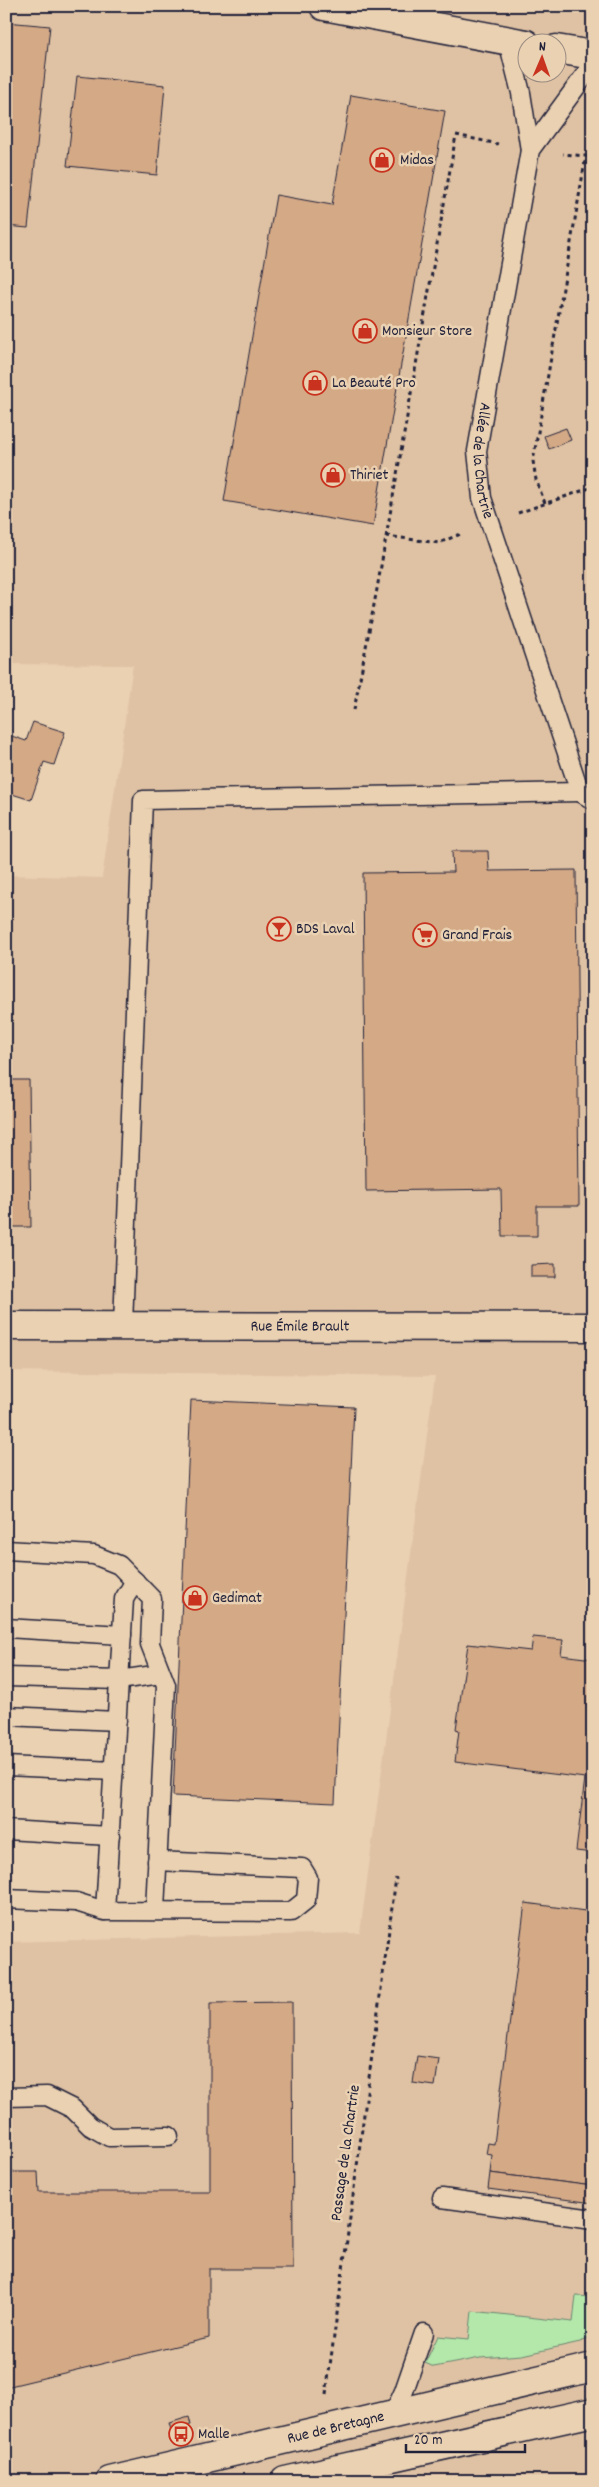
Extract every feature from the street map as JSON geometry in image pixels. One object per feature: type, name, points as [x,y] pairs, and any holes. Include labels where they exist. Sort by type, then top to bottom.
[{"type":"street","points":[[324,6],[516,43]]},
{"type":"street","points":[[566,51],[593,55]]},
{"type":"street","name":"Rue Émile Brault","points":[[6,1326],[593,1328]]},
{"type":"street","name":"Rue de Bretagne","points":[[110,2481],[593,2367]]},
{"type":"street","points":[[285,2481],[593,2412]]},
{"type":"lane","name":"Allée de la Chartrie","points":[[587,796],[482,498],[477,451],[530,150],[593,64]]},
{"type":"lane","points":[[520,82],[530,150]]},
{"type":"lane","points":[[123,1325],[143,800],[587,796]]},
{"type":"lane","points":[[6,1550],[94,1555],[119,1565],[136,1580],[152,1599],[150,1644],[166,1685],[155,1910]]},
{"type":"lane","points":[[105,1911],[124,1599],[136,1580]]},
{"type":"lane","points":[[6,1628],[122,1635]]},
{"type":"lane","points":[[6,1677],[119,1680],[162,1674]]},
{"type":"lane","points":[[6,1716],[117,1721]]},
{"type":"lane","points":[[6,1766],[114,1771]]},
{"type":"lane","points":[[6,1830],[110,1836]]},
{"type":"lane","points":[[6,1899],[76,1902],[105,1911],[291,1912],[306,1900],[308,1878],[302,1868],[157,1861]]},
{"type":"lane","points":[[6,2096],[47,2096],[73,2109],[90,2126],[109,2137],[169,2136]]},
{"type":"lane","points":[[442,2198],[593,2219]]},
{"type":"lane","points":[[393,2415],[404,2391],[424,2333]]},
{"type":"path","points":[[354,710],[377,589],[456,135],[530,150],[586,156],[533,461],[536,480],[545,503]]},
{"type":"path","name":"Passage de la Chartrie","points":[[320,2432],[396,1878]]},
{"type":"shaded area","points":[[6,6],[593,6],[593,2481],[6,2481],[6,1942],[360,1933],[435,1376],[6,1371],[6,875],[102,878],[133,665],[6,664]]},
{"type":"green space","points":[[576,2296],[593,2297],[593,2337],[580,2342],[522,2355],[480,2358],[434,2367],[425,2363],[438,2336],[469,2339],[472,2311],[573,2322]]},
{"type":"building","points":[[6,22],[50,26],[28,228],[6,226]]},
{"type":"building","points":[[77,76],[165,85],[157,175],[67,166]]},
{"type":"building","points":[[351,95],[445,111],[373,526],[224,501],[276,195],[332,205]]},
{"type":"building","points":[[566,428],[571,440],[549,449],[544,436]]},
{"type":"building","points":[[33,722],[65,732],[54,765],[44,762],[31,800],[12,794],[7,809],[6,734],[26,741]]},
{"type":"building","points":[[452,851],[488,851],[489,871],[576,870],[579,1206],[537,1206],[537,1236],[502,1236],[501,1189],[366,1191],[363,873],[453,872]]},
{"type":"building","points":[[6,1080],[29,1080],[31,1227],[6,1227]]},
{"type":"building","points":[[555,1264],[555,1277],[531,1277],[531,1265]]},
{"type":"building","points":[[191,1400],[354,1407],[335,1803],[173,1796]]},
{"type":"building","points":[[533,1637],[563,1640],[561,1655],[593,1659],[593,1853],[576,1851],[585,1778],[455,1762],[459,1730],[456,1729],[468,1644],[531,1651]]},
{"type":"building","points":[[525,1903],[593,1912],[593,2186],[490,2173],[492,2155],[486,2154],[488,2143],[494,2144]]},
{"type":"building","points":[[292,2002],[293,2269],[209,2269],[209,2338],[6,2387],[6,2172],[38,2172],[39,2192],[210,2192],[210,2003]]},
{"type":"building","points":[[417,2056],[439,2059],[435,2086],[413,2083]]},
{"type":"building","points":[[490,2173],[593,2186],[593,2203],[488,2189]]},
{"type":"building","points":[[189,2417],[191,2425],[171,2430],[169,2423]]},
{"type":"place","name":"Midas","points":[[382,160]]},
{"type":"place","name":"Monsieur Store","points":[[365,331]]},
{"type":"place","name":"La Beauté Pro","points":[[315,383]]},
{"type":"place","name":"Thiriet","points":[[333,475]]},
{"type":"place","name":"BDS Laval","points":[[279,929]]},
{"type":"place","name":"Grand Frais","points":[[425,935]]},
{"type":"place","name":"Gedimat","points":[[195,1598]]},
{"type":"place","name":"Malle","points":[[181,2434]]}]
